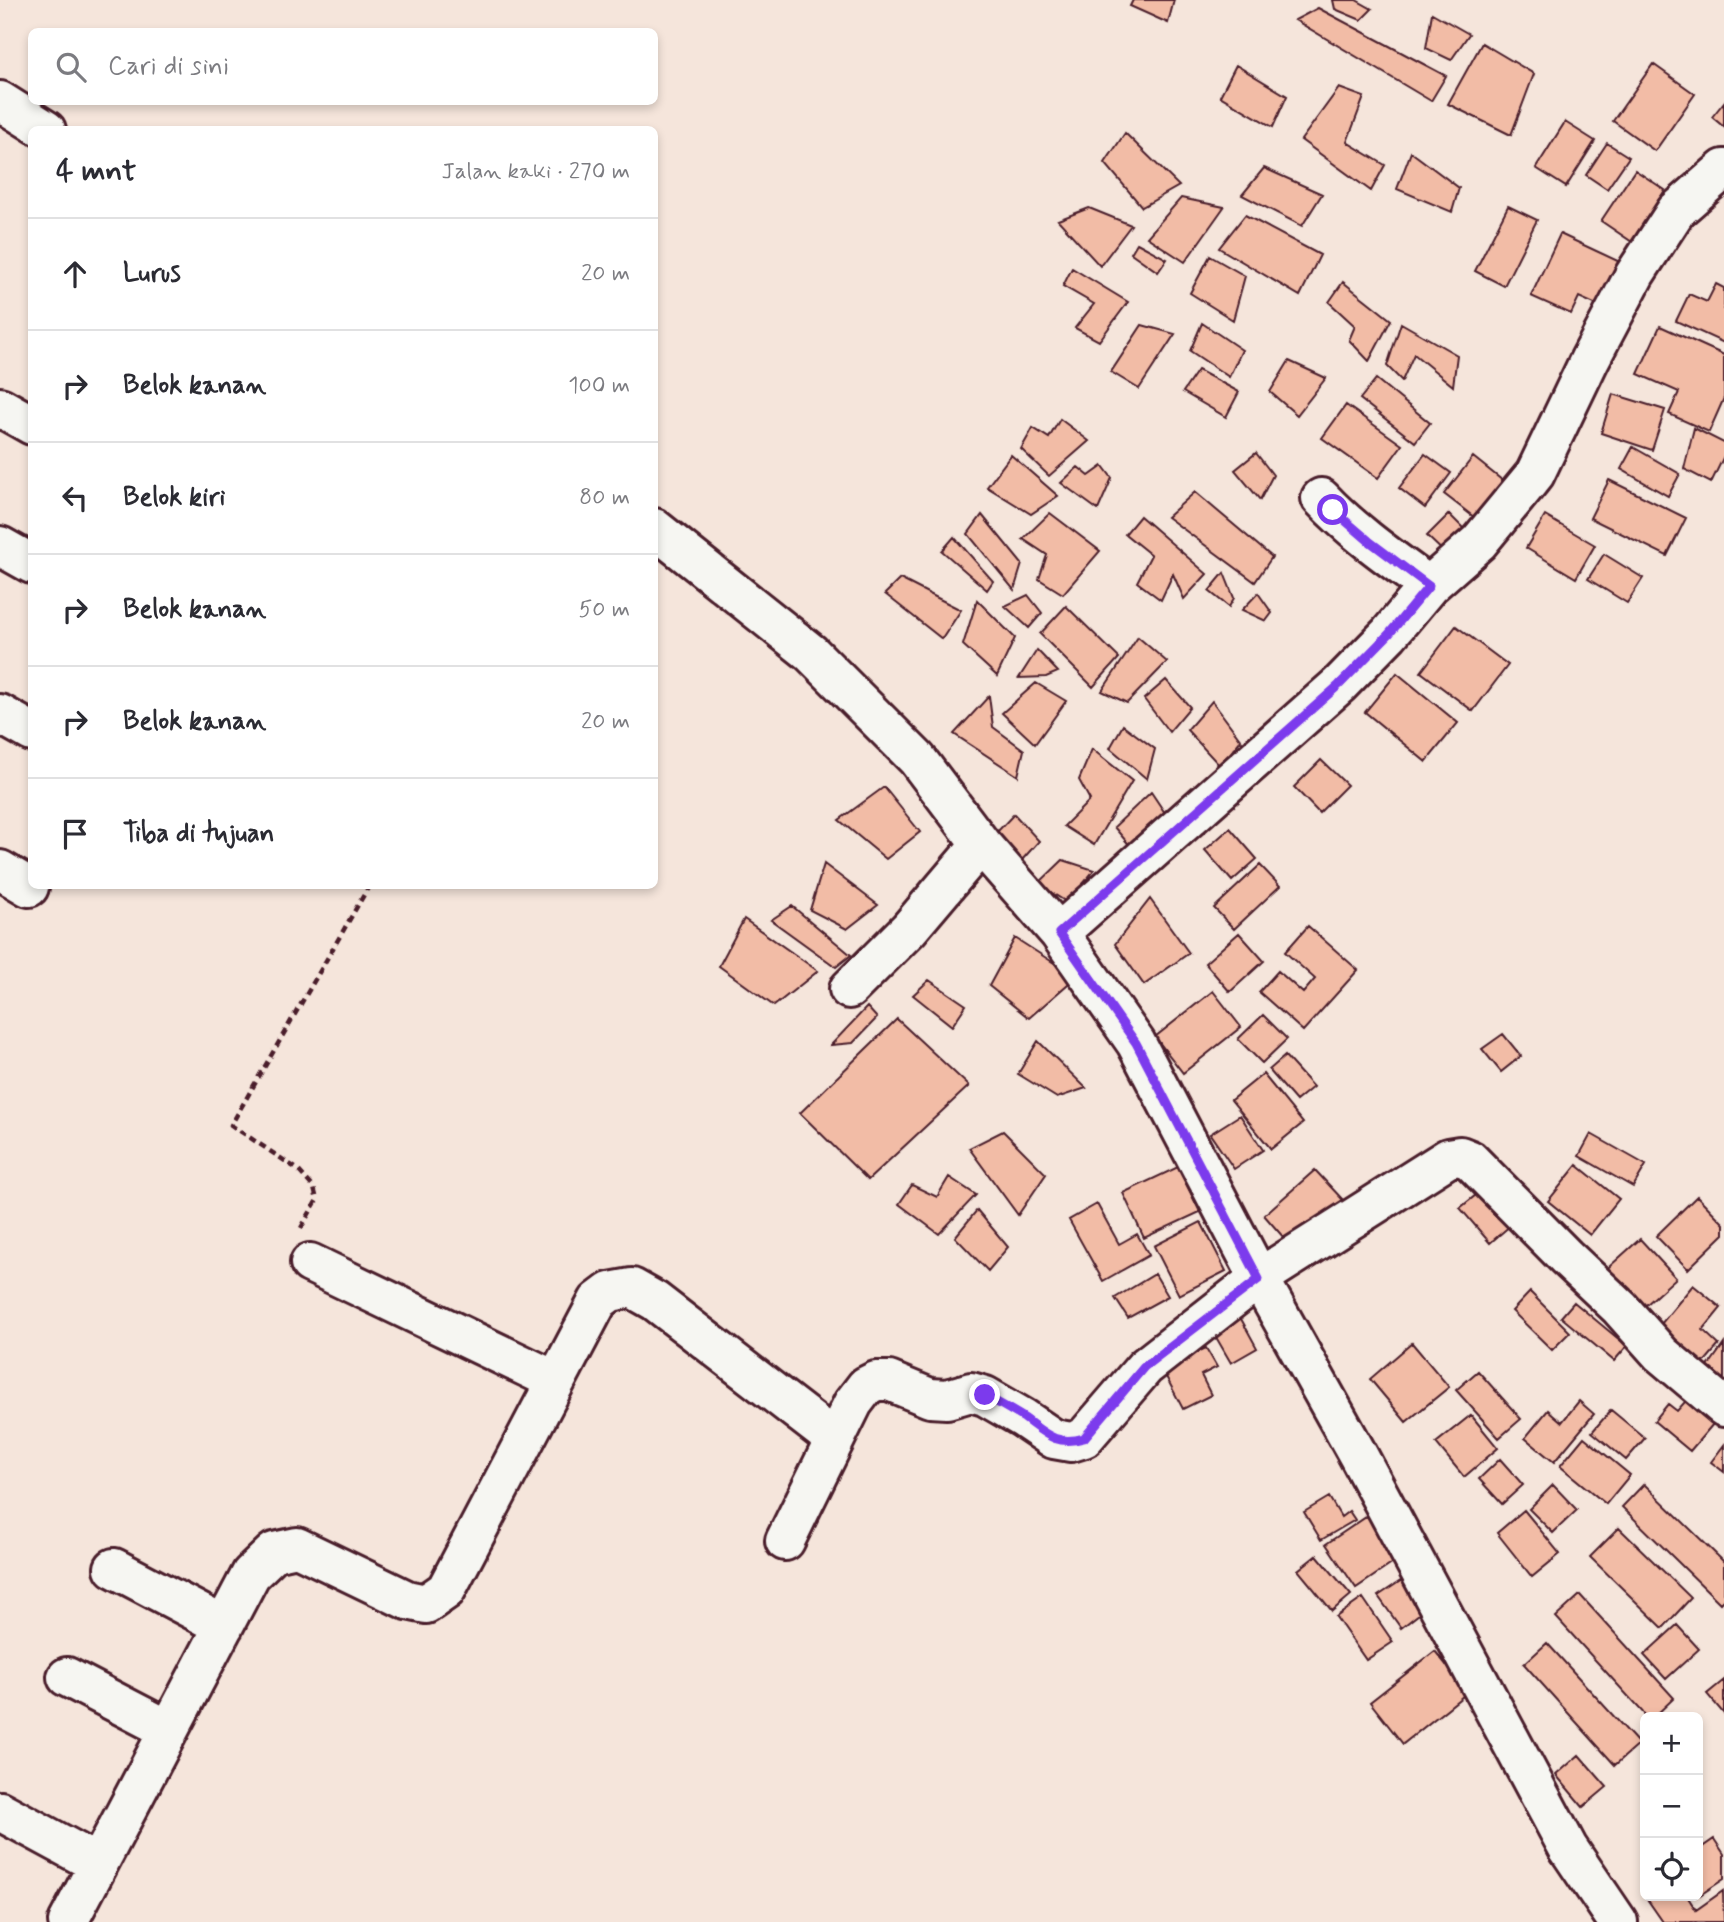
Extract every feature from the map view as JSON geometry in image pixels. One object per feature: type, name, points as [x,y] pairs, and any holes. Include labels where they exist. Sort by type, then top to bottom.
[{"type":"street","points":[[0,101],[40,126]]},
{"type":"street","points":[[1059,933],[1339,685],[1389,634],[1429,586],[1479,542],[1535,474],[1590,359],[1635,274],[1676,211],[1724,169]]},
{"type":"street","points":[[1321,498],[1369,541],[1429,586]]},
{"type":"street","points":[[658,531],[811,653],[917,759],[981,844],[1059,933],[1136,1043],[1259,1279],[1358,1455],[1569,1848],[1618,1922]]},
{"type":"street","points":[[0,546],[28,562]]},
{"type":"street","points":[[0,714],[28,730]]},
{"type":"street","points":[[849,989],[909,929],[981,844]]},
{"type":"street","points":[[785,1541],[834,1439],[866,1385],[876,1381],[889,1381],[930,1398],[947,1399],[971,1392],[985,1395],[1054,1440],[1070,1442],[1084,1438],[1144,1367],[1259,1279],[1448,1158],[1460,1156],[1470,1160],[1620,1308],[1661,1354],[1724,1407]]},
{"type":"street","points":[[310,1263],[556,1381]]},
{"type":"street","points":[[68,1922],[251,1574],[274,1552],[297,1548],[407,1601],[426,1604],[446,1590],[598,1301],[610,1292],[632,1288],[654,1301],[834,1439]]},
{"type":"street","points":[[114,1568],[224,1626]]},
{"type":"street","points":[[67,1677],[169,1730]]},
{"type":"street","points":[[0,1811],[98,1864]]},
{"type":"path","points":[[310,1263],[295,1249],[300,1230],[317,1200],[314,1188],[297,1169],[231,1125],[367,889]]},
{"type":"building","points":[[1133,0],[1174,0],[1168,23],[1130,6]]},
{"type":"building","points":[[1333,0],[1356,0],[1372,9],[1361,20],[1335,9]]},
{"type":"building","points":[[1318,8],[1446,76],[1431,101],[1295,20]]},
{"type":"building","points":[[1432,13],[1469,34],[1451,60],[1426,48]]},
{"type":"building","points":[[1482,43],[1534,74],[1511,135],[1448,104]]},
{"type":"building","points":[[1653,64],[1695,94],[1655,151],[1613,121]]},
{"type":"building","points":[[1236,65],[1287,96],[1273,127],[1220,96]]},
{"type":"building","points":[[1339,88],[1364,97],[1347,142],[1385,165],[1371,191],[1301,140]]},
{"type":"building","points":[[1724,102],[1724,127],[1712,117]]},
{"type":"building","points":[[1565,122],[1595,141],[1566,187],[1536,168]]},
{"type":"building","points":[[1125,133],[1179,186],[1142,207],[1105,163]]},
{"type":"building","points":[[1607,143],[1629,157],[1607,189],[1586,175]]},
{"type":"building","points":[[1411,152],[1459,188],[1452,212],[1397,189]]},
{"type":"building","points":[[1264,168],[1322,194],[1302,226],[1242,195]]},
{"type":"building","points":[[1635,170],[1665,190],[1655,206],[1668,215],[1644,250],[1601,221]]},
{"type":"building","points":[[1181,198],[1224,207],[1185,262],[1147,237]]},
{"type":"building","points":[[1508,206],[1537,220],[1504,286],[1475,271]]},
{"type":"building","points":[[1089,208],[1131,225],[1100,266],[1058,220]]},
{"type":"building","points":[[1245,215],[1320,255],[1300,296],[1219,248]]},
{"type":"building","points":[[1560,234],[1622,263],[1601,307],[1579,297],[1571,314],[1531,296]]},
{"type":"building","points":[[1137,243],[1167,259],[1158,272],[1131,253]]},
{"type":"building","points":[[1210,256],[1245,276],[1233,320],[1190,293]]},
{"type":"building","points":[[1072,268],[1128,302],[1099,341],[1075,328],[1094,304],[1063,286]]},
{"type":"building","points":[[1343,282],[1391,320],[1369,361],[1349,340],[1355,326],[1329,302]]},
{"type":"building","points":[[1716,284],[1724,288],[1724,343],[1676,321],[1689,294],[1707,302]]},
{"type":"building","points":[[1202,323],[1242,350],[1229,377],[1190,351]]},
{"type":"building","points":[[1401,323],[1457,355],[1453,386],[1414,354],[1402,381],[1387,366]]},
{"type":"building","points":[[1142,325],[1175,334],[1139,389],[1111,372]]},
{"type":"building","points":[[1660,326],[1724,355],[1724,398],[1709,432],[1669,414],[1679,392],[1638,374]]},
{"type":"building","points":[[1289,361],[1326,378],[1297,415],[1270,392]]},
{"type":"building","points":[[1198,370],[1239,392],[1226,417],[1183,392]]},
{"type":"building","points":[[1376,379],[1430,423],[1415,442],[1360,399]]},
{"type":"building","points":[[1613,394],[1665,410],[1652,450],[1601,433]]},
{"type":"building","points":[[1346,405],[1402,445],[1378,478],[1322,438]]},
{"type":"building","points":[[1060,419],[1089,441],[1049,476],[1021,449],[1033,428],[1049,438]]},
{"type":"building","points":[[1694,428],[1724,443],[1724,456],[1711,483],[1684,469]]},
{"type":"building","points":[[1633,447],[1680,474],[1668,496],[1621,469]]},
{"type":"building","points":[[1256,453],[1273,475],[1260,500],[1235,470]]},
{"type":"building","points":[[1425,454],[1451,473],[1425,508],[1399,488]]},
{"type":"building","points":[[1011,455],[1058,496],[1031,514],[987,487]]},
{"type":"building","points":[[1473,457],[1508,485],[1479,521],[1444,494]]},
{"type":"building","points":[[1103,466],[1112,478],[1098,510],[1061,483],[1078,467],[1089,476]]},
{"type":"building","points":[[1609,480],[1686,518],[1667,556],[1590,518]]},
{"type":"building","points":[[1195,492],[1272,557],[1255,582],[1167,517]]},
{"type":"building","points":[[1050,513],[1100,551],[1063,594],[1039,579],[1047,555],[1023,539]]},
{"type":"building","points":[[1449,514],[1470,535],[1449,557],[1427,536]]},
{"type":"building","points":[[982,515],[1022,564],[1014,590],[968,534]]},
{"type":"building","points":[[1140,516],[1207,574],[1184,599],[1173,574],[1161,600],[1137,582],[1151,555],[1125,534]]},
{"type":"building","points":[[1545,516],[1595,545],[1576,578],[1526,548]]},
{"type":"building","points":[[954,537],[993,581],[987,590],[942,551]]},
{"type":"building","points":[[1604,554],[1643,578],[1627,603],[1588,579]]},
{"type":"building","points":[[1224,573],[1234,598],[1229,607],[1209,591]]},
{"type":"building","points":[[900,579],[961,610],[942,639],[885,594]]},
{"type":"building","points":[[1258,593],[1272,613],[1266,621],[1242,610]]},
{"type":"building","points":[[1028,595],[1042,613],[1029,628],[1005,606]]},
{"type":"building","points":[[977,600],[1015,638],[997,676],[963,645]]},
{"type":"building","points":[[1066,606],[1119,658],[1093,687],[1040,634]]},
{"type":"building","points":[[1456,626],[1508,665],[1473,711],[1421,672]]},
{"type":"building","points":[[1138,637],[1167,662],[1127,703],[1102,691]]},
{"type":"building","points":[[1037,650],[1058,672],[1046,677],[1019,678]]},
{"type":"building","points":[[1397,673],[1458,723],[1426,762],[1365,712]]},
{"type":"building","points":[[1166,680],[1190,707],[1169,732],[1144,699]]},
{"type":"building","points":[[1036,683],[1066,701],[1035,744],[1002,713]]},
{"type":"building","points":[[989,696],[993,727],[1024,750],[1018,776],[954,734]]},
{"type":"building","points":[[1212,701],[1241,740],[1220,766],[1187,730]]},
{"type":"building","points":[[1123,725],[1155,749],[1147,779],[1110,748]]},
{"type":"building","points":[[1092,749],[1132,781],[1094,845],[1064,826],[1090,800],[1079,780]]},
{"type":"building","points":[[1321,760],[1347,785],[1319,813],[1294,787]]},
{"type":"building","points":[[884,787],[920,832],[886,859],[839,820]]},
{"type":"building","points":[[1151,792],[1169,819],[1132,848],[1114,827]]},
{"type":"building","points":[[1014,814],[1039,841],[1022,860],[996,833]]},
{"type":"building","points":[[1230,828],[1257,859],[1232,881],[1205,850]]},
{"type":"building","points":[[1063,860],[1094,870],[1068,903],[1038,884]]},
{"type":"building","points":[[824,864],[878,905],[847,929],[810,910]]},
{"type":"building","points":[[1260,865],[1280,886],[1234,929],[1214,908]]},
{"type":"building","points":[[1150,899],[1189,953],[1144,985],[1115,944]]},
{"type":"building","points":[[792,906],[851,955],[836,967],[771,920]]},
{"type":"building","points":[[744,919],[818,971],[774,1006],[719,966]]},
{"type":"building","points":[[1308,926],[1358,970],[1303,1031],[1259,992],[1278,971],[1303,993],[1315,979],[1285,952]]},
{"type":"building","points":[[1239,933],[1264,961],[1230,992],[1205,963]]},
{"type":"building","points":[[1015,938],[1076,977],[1029,1018],[989,986]]},
{"type":"building","points":[[929,980],[966,1005],[952,1026],[913,995]]},
{"type":"building","points":[[1213,991],[1241,1027],[1183,1073],[1155,1037]]},
{"type":"building","points":[[867,1007],[877,1018],[853,1043],[831,1045]]},
{"type":"building","points":[[1263,1015],[1287,1039],[1262,1063],[1238,1039]]},
{"type":"building","points":[[897,1019],[969,1086],[868,1180],[800,1113]]},
{"type":"building","points":[[1503,1034],[1521,1056],[1501,1072],[1482,1049]]},
{"type":"building","points":[[1038,1041],[1086,1088],[1057,1098],[1018,1074]]},
{"type":"building","points":[[1285,1056],[1313,1087],[1296,1101],[1269,1070]]},
{"type":"building","points":[[1263,1074],[1303,1123],[1271,1149],[1231,1100]]},
{"type":"building","points":[[1240,1115],[1263,1150],[1234,1169],[1210,1134]]},
{"type":"building","points":[[1003,1131],[1046,1174],[1018,1215],[969,1148]]},
{"type":"building","points":[[1591,1134],[1646,1165],[1633,1187],[1579,1156]]},
{"type":"building","points":[[1577,1165],[1619,1199],[1590,1235],[1548,1201]]},
{"type":"building","points":[[1178,1167],[1200,1212],[1144,1238],[1123,1193]]},
{"type":"building","points":[[1315,1170],[1343,1200],[1291,1246],[1264,1215]]},
{"type":"building","points":[[949,1177],[976,1195],[939,1234],[899,1204],[912,1185],[937,1197]]},
{"type":"building","points":[[1481,1191],[1511,1225],[1490,1243],[1460,1208]]},
{"type":"building","points":[[1697,1196],[1724,1224],[1724,1234],[1688,1269],[1656,1236]]},
{"type":"building","points":[[1097,1204],[1119,1244],[1137,1234],[1149,1255],[1103,1281],[1069,1220]]},
{"type":"building","points":[[977,1210],[1008,1247],[988,1271],[955,1237]]},
{"type":"building","points":[[1201,1222],[1226,1271],[1179,1295],[1154,1246]]},
{"type":"building","points":[[1640,1239],[1676,1278],[1636,1314],[1600,1275]]},
{"type":"building","points":[[1155,1274],[1168,1296],[1128,1318],[1115,1298]]},
{"type":"building","points":[[1693,1285],[1721,1308],[1703,1330],[1719,1345],[1700,1367],[1656,1330]]},
{"type":"building","points":[[1530,1292],[1570,1332],[1552,1350],[1512,1311]]},
{"type":"building","points":[[1574,1302],[1627,1346],[1614,1361],[1561,1317]]},
{"type":"building","points":[[1240,1317],[1257,1348],[1231,1363],[1213,1332]]},
{"type":"building","points":[[1412,1343],[1449,1387],[1406,1422],[1370,1379]]},
{"type":"building","points":[[1724,1344],[1724,1390],[1702,1375]]},
{"type":"building","points":[[1206,1348],[1217,1367],[1201,1375],[1211,1395],[1183,1409],[1162,1369]]},
{"type":"building","points":[[1478,1371],[1521,1419],[1499,1438],[1456,1390]]},
{"type":"building","points":[[1692,1394],[1719,1417],[1690,1451],[1654,1421],[1668,1404],[1677,1411]]},
{"type":"building","points":[[1579,1401],[1594,1414],[1554,1462],[1525,1438],[1548,1410],[1562,1422]]},
{"type":"building","points":[[1611,1410],[1645,1438],[1626,1460],[1592,1432]]},
{"type":"building","points":[[1471,1415],[1498,1448],[1464,1477],[1436,1443]]},
{"type":"building","points":[[1584,1437],[1630,1475],[1606,1504],[1560,1466]]},
{"type":"building","points":[[1724,1445],[1724,1472],[1711,1462]]},
{"type":"building","points":[[1500,1459],[1523,1485],[1502,1504],[1479,1479]]},
{"type":"building","points":[[1644,1484],[1724,1562],[1724,1599],[1720,1603],[1622,1507]]},
{"type":"building","points":[[1553,1485],[1577,1510],[1553,1533],[1529,1509]]},
{"type":"building","points":[[1329,1497],[1341,1517],[1349,1511],[1355,1520],[1321,1540],[1304,1512]]},
{"type":"building","points":[[1524,1510],[1560,1554],[1532,1577],[1497,1533]]},
{"type":"building","points":[[1372,1513],[1402,1557],[1356,1588],[1326,1544]]},
{"type":"building","points":[[1619,1528],[1691,1598],[1663,1628],[1590,1557]]},
{"type":"building","points":[[1317,1555],[1351,1595],[1332,1611],[1298,1570]]},
{"type":"building","points":[[1402,1580],[1424,1610],[1401,1628],[1378,1596]]},
{"type":"building","points":[[1580,1595],[1674,1698],[1659,1712],[1642,1712],[1556,1617]]},
{"type":"building","points":[[1363,1598],[1393,1642],[1366,1660],[1336,1617]]},
{"type":"building","points":[[1677,1625],[1699,1649],[1666,1679],[1644,1655]]},
{"type":"building","points":[[1547,1643],[1639,1744],[1615,1765],[1524,1664]]},
{"type":"building","points":[[1435,1651],[1468,1692],[1403,1744],[1370,1702]]},
{"type":"building","points":[[1724,1680],[1724,1714],[1707,1694]]},
{"type":"building","points":[[1579,1755],[1607,1787],[1583,1807],[1556,1775]]},
{"type":"building","points":[[1714,1839],[1724,1854],[1724,1879],[1703,1893],[1703,1847]]},
{"type":"building","points":[[1723,1891],[1724,1922],[1663,1922],[1648,1901],[1690,1901],[1696,1910]]},
{"type":"route","points":[[985,1395],[1054,1440],[1070,1442],[1084,1438],[1144,1367],[1259,1279],[1136,1043],[1059,933],[1339,685],[1389,634],[1429,586],[1333,510]]}]
